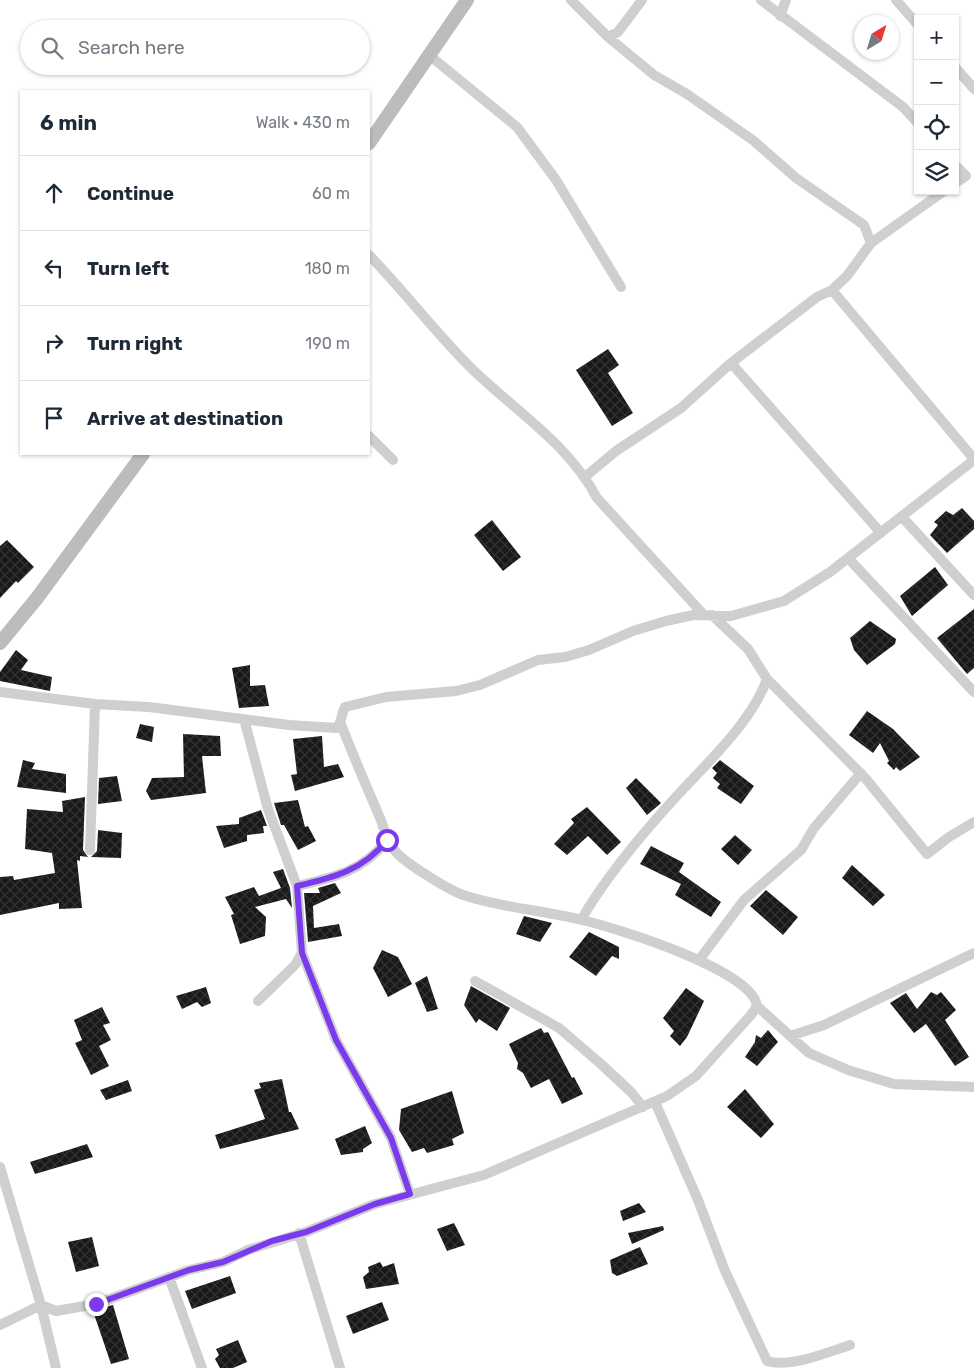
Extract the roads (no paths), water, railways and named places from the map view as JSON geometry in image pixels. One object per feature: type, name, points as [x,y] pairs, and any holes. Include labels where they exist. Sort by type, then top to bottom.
[{"type":"street","points":[[370,142],[467,0]]},
{"type":"street","points":[[572,0],[608,37],[654,75],[688,94],[754,141],[796,178],[864,225],[870,243]]},
{"type":"street","points":[[608,37],[618,32],[642,0]]},
{"type":"street","points":[[761,0],[903,107],[914,119]]},
{"type":"street","points":[[780,16],[786,0]]},
{"type":"street","points":[[896,0],[914,20]]},
{"type":"street","points":[[428,55],[517,127],[556,180],[621,287]]},
{"type":"street","points":[[959,72],[974,89]]},
{"type":"street","points":[[959,166],[970,173],[959,180]]},
{"type":"street","points":[[586,476],[616,451],[681,408],[731,363],[817,297],[832,290],[847,276],[870,243],[938,195]]},
{"type":"street","points":[[370,256],[471,368],[535,423],[586,476],[597,498],[708,615],[748,649],[768,679],[861,773],[927,854],[949,837],[974,822]]},
{"type":"street","points":[[832,290],[974,459],[830,572],[784,600],[731,616],[693,615],[633,631],[581,653],[538,660],[480,686],[456,691],[386,697],[346,707],[342,714],[341,724],[361,777],[382,823],[387,840],[396,853],[461,894],[527,911],[581,920],[631,935],[698,960],[752,992],[757,1006],[809,1053],[848,1070],[894,1084],[974,1087]]},
{"type":"street","points":[[731,363],[881,533]]},
{"type":"street","points":[[370,437],[393,460]]},
{"type":"street","points":[[0,643],[38,598],[141,455]]},
{"type":"street","points":[[902,517],[974,595]]},
{"type":"street","points":[[848,558],[974,692]]},
{"type":"street","points":[[581,920],[594,897],[674,798],[695,778],[746,718],[761,698],[768,679]]},
{"type":"street","points":[[0,692],[316,727],[337,728],[341,724]]},
{"type":"street","points":[[90,850],[95,704]]},
{"type":"street","points":[[244,719],[268,809],[297,886],[302,953],[336,1040],[391,1138],[410,1194]]},
{"type":"street","points":[[698,960],[744,900],[801,850],[814,828],[861,773]]},
{"type":"street","points":[[297,886],[335,877],[355,869],[377,854],[387,840]]},
{"type":"street","points":[[258,1001],[295,964],[302,953]]},
{"type":"street","points":[[790,1036],[824,1025],[974,954]]},
{"type":"street","points":[[475,981],[559,1028],[607,1070],[643,1107]]},
{"type":"street","points":[[0,1324],[41,1305],[56,1311],[96,1304],[169,1277],[223,1262],[248,1250],[375,1204],[484,1175],[667,1096],[696,1076],[752,1016],[757,1006]]},
{"type":"street","points":[[655,1102],[698,1200],[725,1271],[767,1360],[776,1365],[803,1360],[850,1345]]},
{"type":"street","points":[[0,1167],[41,1305],[56,1368]]},
{"type":"street","points":[[299,1233],[340,1368]]},
{"type":"street","points":[[169,1277],[202,1368]]}]
